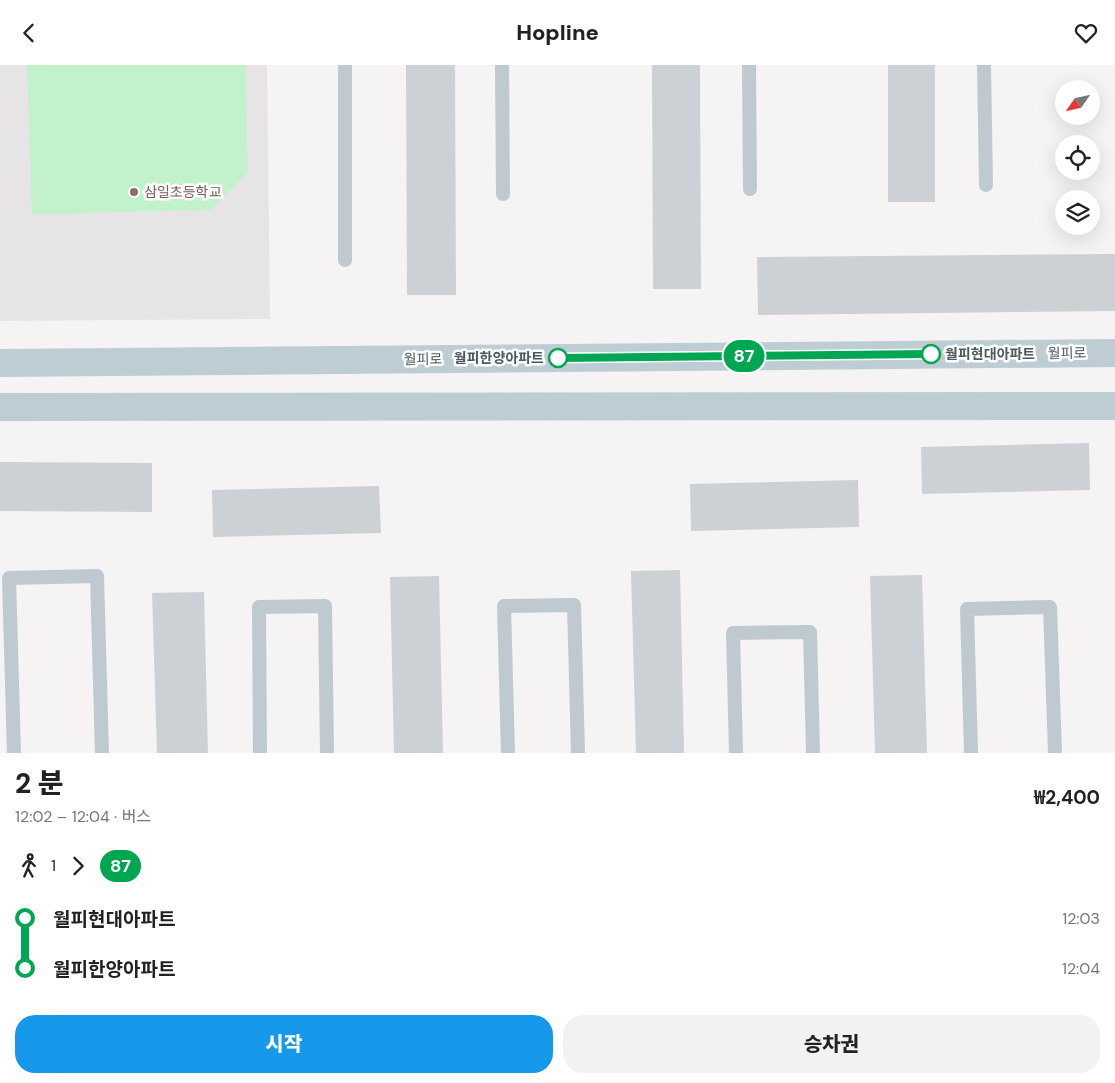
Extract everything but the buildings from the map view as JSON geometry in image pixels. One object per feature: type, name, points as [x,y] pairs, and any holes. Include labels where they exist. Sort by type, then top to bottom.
[{"type":"street","name":"월피로","points":[[0,363],[1115,353]]},
{"type":"street","points":[[0,407],[1115,406]]},
{"type":"lane","points":[[345,65],[345,260]]},
{"type":"lane","points":[[502,65],[503,194]]},
{"type":"lane","points":[[749,65],[750,189]]},
{"type":"lane","points":[[984,65],[986,185]]},
{"type":"lane","points":[[14,753],[9,578],[97,576],[102,753]]},
{"type":"lane","points":[[508,753],[504,606],[574,605],[578,753]]},
{"type":"lane","points":[[260,753],[258,607],[325,606],[327,753]]},
{"type":"lane","points":[[972,753],[967,609],[1050,607],[1055,753]]},
{"type":"lane","points":[[736,753],[733,633],[810,632],[813,753]]},
{"type":"shaded area","name":"삼일초등학교","points":[[0,65],[267,65],[270,319],[0,321]]},
{"type":"green space","points":[[27,65],[245,65],[248,172],[211,210],[32,214]]},
{"type":"bus line","name":"87","points":[[558,358],[931,354]]},
{"type":"place","name":"삼일초등학교","points":[[134,192]]},
{"type":"place","name":"월피현대아파트","points":[[931,354]]},
{"type":"place","name":"월피한양아파트","points":[[558,358]]}]
